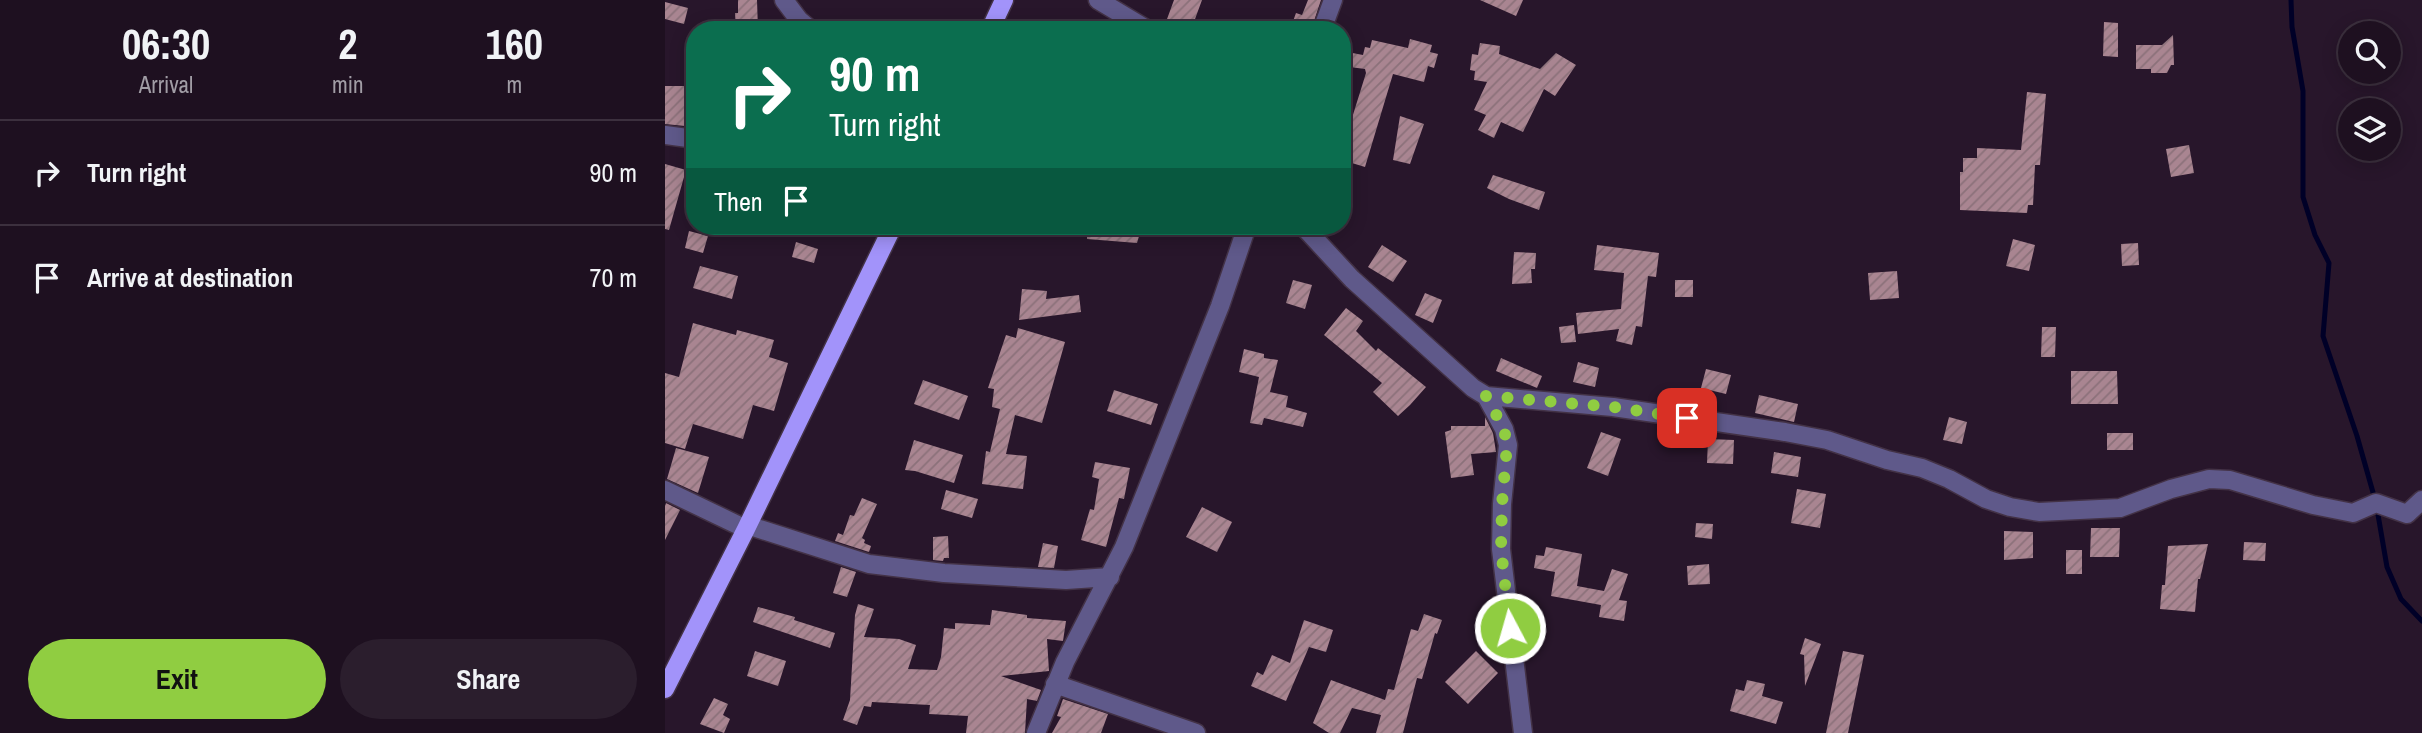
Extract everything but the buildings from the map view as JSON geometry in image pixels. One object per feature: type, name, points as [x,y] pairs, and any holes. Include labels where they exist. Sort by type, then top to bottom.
[{"type":"main road","points":[[994,21],[1004,0]]},
{"type":"main road","points":[[665,689],[889,235]]},
{"type":"street","points":[[784,0],[800,21]]},
{"type":"street","points":[[1098,0],[1133,21]]},
{"type":"street","points":[[1325,21],[1333,0]]},
{"type":"street","points":[[665,135],[686,138]]},
{"type":"street","points":[[1036,733],[1055,684],[1110,577],[1220,306],[1244,235]]},
{"type":"street","points":[[1311,235],[1352,279],[1472,388],[1486,396],[1613,407],[1826,440],[1921,468],[1949,479],[1986,499],[2039,512],[2120,508],[2171,489],[2209,479],[2230,480],[2313,505],[2353,513],[2376,503],[2407,514],[2422,499]]},
{"type":"street","points":[[1486,396],[1504,429],[1507,445],[1501,549],[1523,733]]},
{"type":"street","points":[[665,490],[747,527],[869,564],[944,573],[1066,580],[1110,577]]},
{"type":"street","points":[[1055,684],[1196,733]]},
{"type":"waterway","points":[[2291,0],[2292,27],[2303,91],[2303,197],[2315,235],[2329,263],[2323,336],[2357,436],[2376,503],[2387,567],[2401,599],[2422,621]]},
{"type":"route","points":[[1510,628],[1501,549],[1507,445],[1504,429],[1486,396],[1613,407],[1687,418]]}]
